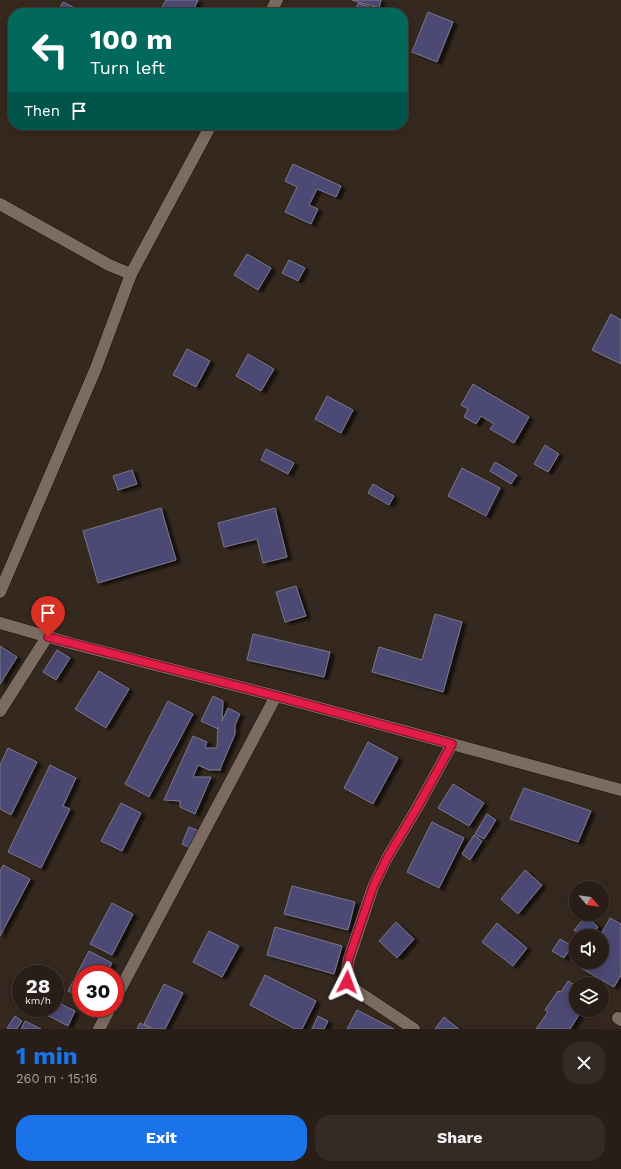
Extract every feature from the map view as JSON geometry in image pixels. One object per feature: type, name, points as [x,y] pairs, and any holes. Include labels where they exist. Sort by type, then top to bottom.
[{"type":"street","points":[[0,592],[96,368],[131,274],[208,130]]},
{"type":"street","points":[[0,204],[109,265],[131,274]]},
{"type":"street","points":[[0,623],[621,790]]},
{"type":"street","points":[[0,711],[48,637]]},
{"type":"street","points":[[124,982],[276,696]]},
{"type":"street","points":[[414,1029],[347,982],[347,972],[349,958],[373,887],[387,858],[417,808],[452,744]]},
{"type":"street","points":[[99,1029],[105,1017]]},
{"type":"building","points":[[166,0],[198,0],[194,8],[162,8]]},
{"type":"building","points":[[352,0],[381,0],[379,8]]},
{"type":"building","points":[[63,2],[75,8],[60,8]]},
{"type":"building","points":[[358,3],[371,8],[356,8]]},
{"type":"building","points":[[428,12],[453,22],[437,62],[412,52]]},
{"type":"building","points":[[293,164],[341,186],[336,197],[317,189],[309,205],[318,209],[311,224],[285,212],[297,187],[285,181]]},
{"type":"building","points":[[247,254],[271,268],[258,290],[234,275]]},
{"type":"building","points":[[289,260],[305,268],[298,281],[282,273]]},
{"type":"building","points":[[611,314],[621,320],[621,364],[592,350]]},
{"type":"building","points":[[187,349],[210,361],[196,387],[173,375]]},
{"type":"building","points":[[248,354],[274,369],[261,391],[236,376]]},
{"type":"building","points":[[473,384],[529,417],[514,443],[490,429],[494,424],[481,416],[476,424],[464,417],[468,409],[461,405]]},
{"type":"building","points":[[327,396],[353,410],[341,433],[315,419]]},
{"type":"building","points":[[545,445],[559,454],[548,472],[534,464]]},
{"type":"building","points":[[266,449],[294,463],[288,474],[261,460]]},
{"type":"building","points":[[495,462],[517,475],[511,484],[490,471]]},
{"type":"building","points":[[462,468],[500,488],[486,516],[448,496]]},
{"type":"building","points":[[132,470],[137,484],[118,490],[113,476]]},
{"type":"building","points":[[373,484],[394,496],[389,505],[368,493]]},
{"type":"building","points":[[161,508],[176,560],[98,583],[83,531]]},
{"type":"building","points":[[275,508],[287,557],[263,563],[257,539],[224,547],[218,523]]},
{"type":"building","points":[[296,586],[306,616],[285,622],[276,592]]},
{"type":"building","points":[[435,614],[462,622],[443,692],[372,672],[379,647],[422,660]]},
{"type":"building","points":[[253,634],[330,652],[324,677],[247,660]]},
{"type":"building","points":[[0,646],[17,657],[0,684]]},
{"type":"building","points":[[57,650],[70,658],[56,680],[43,672]]},
{"type":"building","points":[[99,671],[129,689],[106,728],[75,709]]},
{"type":"building","points":[[213,696],[223,701],[222,721],[228,708],[240,714],[235,725],[235,734],[220,769],[221,770],[209,770],[198,765],[193,777],[211,777],[195,814],[180,807],[180,801],[164,800],[193,736],[207,742],[205,748],[217,748],[218,729],[201,721]]},
{"type":"building","points":[[168,701],[193,714],[149,797],[125,784]]},
{"type":"building","points":[[368,742],[398,758],[373,804],[344,788]]},
{"type":"building","points":[[8,748],[37,762],[11,815],[0,809],[0,765]]},
{"type":"building","points":[[50,765],[76,778],[63,806],[70,809],[41,868],[8,852]]},
{"type":"building","points":[[453,784],[484,803],[469,826],[438,808]]},
{"type":"building","points":[[524,788],[591,811],[578,842],[510,819]]},
{"type":"building","points":[[121,803],[141,813],[122,851],[101,841]]},
{"type":"building","points":[[487,814],[496,820],[484,839],[475,834]]},
{"type":"building","points":[[432,822],[464,838],[439,888],[407,872]]},
{"type":"building","points":[[189,827],[199,831],[192,849],[182,844]]},
{"type":"building","points":[[474,835],[482,841],[470,860],[462,854]]},
{"type":"building","points":[[3,865],[30,879],[0,936],[0,871]]},
{"type":"building","points":[[525,870],[542,885],[518,914],[501,899]]},
{"type":"building","points":[[292,886],[355,902],[348,930],[284,914]]},
{"type":"building","points":[[112,903],[133,914],[112,955],[90,944]]},
{"type":"building","points":[[610,918],[621,924],[621,975],[614,987],[609,984],[609,977],[597,977],[583,969],[609,969],[609,929],[604,929]]},
{"type":"building","points":[[582,921],[591,921],[598,927],[596,929],[575,929]]},
{"type":"building","points":[[396,922],[414,939],[397,958],[379,941]]},
{"type":"building","points":[[497,923],[527,948],[513,966],[482,942]]},
{"type":"building","points":[[275,927],[342,946],[334,974],[267,955]]},
{"type":"building","points":[[209,931],[239,946],[222,977],[193,962]]},
{"type":"building","points":[[560,939],[569,944],[569,950],[564,958],[552,951]]},
{"type":"building","points":[[89,951],[112,963],[111,965],[82,965]]},
{"type":"building","points":[[265,975],[316,1001],[302,1029],[295,1029],[250,1005]]},
{"type":"building","points":[[569,982],[569,1017],[578,1017],[570,1029],[536,1029],[548,1012],[545,1010],[558,991],[561,992]]},
{"type":"building","points":[[72,983],[72,993],[68,991]]},
{"type":"building","points":[[164,984],[183,993],[165,1029],[154,1029],[144,1024]]},
{"type":"building","points":[[64,1006],[72,1010],[72,1017],[68,1026],[51,1017],[64,1017]]},
{"type":"building","points":[[357,1010],[394,1029],[347,1029]]},
{"type":"building","points":[[318,1016],[328,1021],[324,1029],[312,1029]]},
{"type":"building","points":[[14,1017],[22,1021],[17,1029],[7,1028]]},
{"type":"building","points":[[444,1017],[459,1029],[435,1029]]},
{"type":"building","points":[[25,1021],[41,1029],[21,1029]]},
{"type":"building","points":[[140,1023],[151,1029],[137,1029]]},
{"type":"route","points":[[48,637],[276,696],[452,744],[417,808],[387,858],[373,887],[349,958],[347,982]]}]
